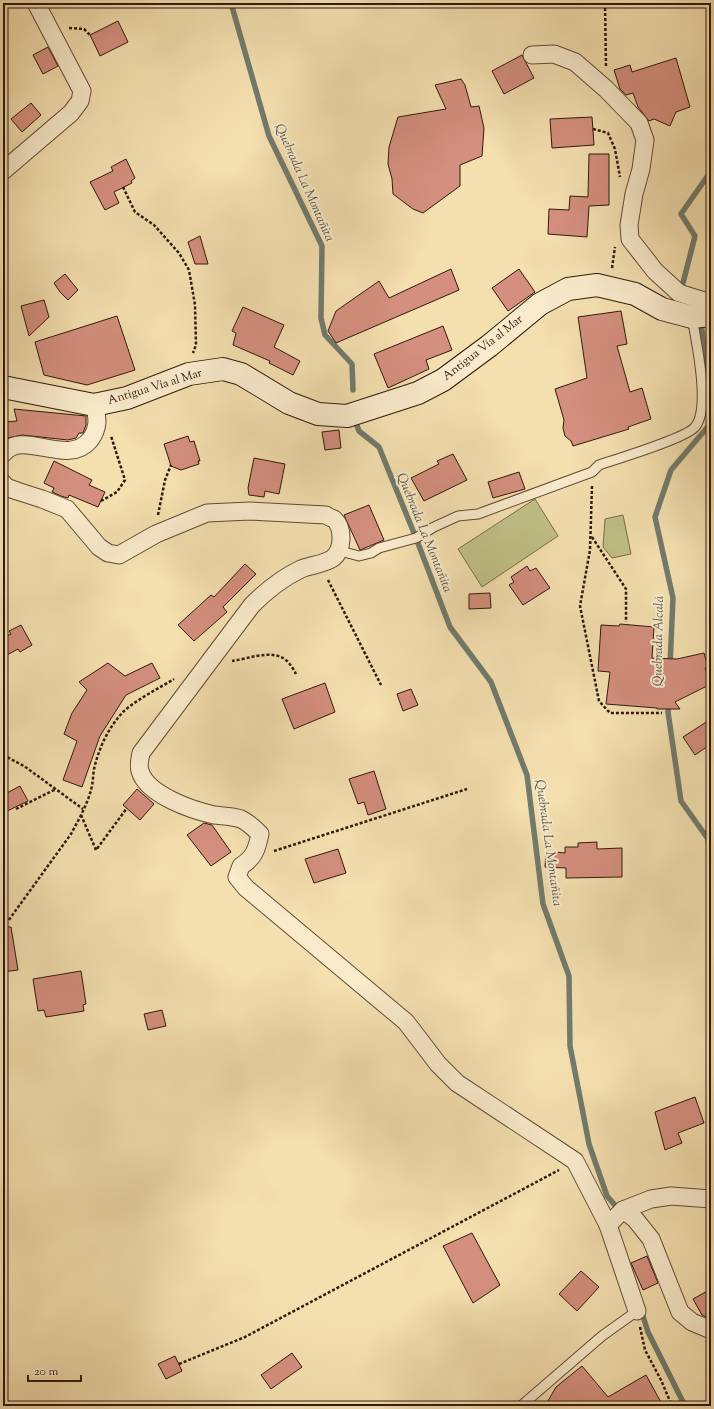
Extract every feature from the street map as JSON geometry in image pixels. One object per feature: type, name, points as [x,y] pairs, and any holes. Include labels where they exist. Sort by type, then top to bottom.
[{"type":"main road","name":"Antigua Vía al Mar","points":[[3,387],[96,413],[127,398],[185,376],[223,370],[241,374],[289,403],[318,414],[347,416],[418,393],[443,380],[489,346],[540,304],[568,289],[597,285],[635,294],[662,309],[701,316]]},
{"type":"street","points":[[3,171],[71,113],[80,101],[82,91],[36,3]]},
{"type":"street","points":[[532,55],[554,54],[575,62],[639,123],[645,140],[629,226],[630,239],[655,271],[679,293],[711,303]]},
{"type":"street","points":[[3,454],[11,448],[22,445],[52,450],[79,448],[86,444],[94,435],[96,413]]},
{"type":"street","points":[[3,483],[6,487],[67,509],[98,548],[108,553],[119,555],[156,534],[207,513],[250,511],[326,515],[334,519],[338,525],[341,541],[340,551],[332,559],[302,569],[266,590],[252,605],[141,753],[139,770],[142,778],[150,786],[170,800],[213,814],[240,819],[253,826],[260,834],[255,854],[252,858],[240,866],[237,877],[255,897],[406,1022],[438,1064],[457,1083],[575,1161],[608,1225],[637,1311]]},
{"type":"street","points":[[608,1225],[623,1210],[651,1199],[671,1196],[711,1199]]},
{"type":"street","points":[[623,1210],[635,1219],[651,1239],[680,1312],[692,1322],[711,1330]]},
{"type":"lane","points":[[340,551],[359,556],[371,553],[379,548],[416,538],[434,527],[458,516],[478,514],[592,472],[599,465],[664,442],[695,428],[700,419],[704,399],[701,316]]},
{"type":"lane","points":[[521,1406],[602,1336],[637,1311]]},
{"type":"path","points":[[605,3],[606,90]]},
{"type":"path","points":[[124,187],[135,212],[154,225],[179,253],[189,270],[195,306],[196,344],[185,376]]},
{"type":"path","points":[[96,413],[110,430],[125,480],[117,492],[101,501]]},
{"type":"path","points":[[156,534],[165,480],[171,465]]},
{"type":"path","points":[[592,472],[590,550],[580,606],[599,701],[610,713],[662,713]]},
{"type":"path","points":[[591,536],[626,589],[626,622]]},
{"type":"path","points":[[320,563],[381,685]]},
{"type":"path","points":[[208,664],[267,655],[287,661],[296,674]]},
{"type":"path","points":[[3,928],[71,834],[81,815],[91,790],[94,769],[101,747],[112,724],[124,711],[175,678]]},
{"type":"path","points":[[3,755],[24,766],[83,809]]},
{"type":"path","points":[[16,809],[56,789]]},
{"type":"path","points":[[252,858],[468,789]]},
{"type":"path","points":[[81,815],[96,850],[127,808]]},
{"type":"path","points":[[179,1364],[245,1337],[575,1161]]},
{"type":"path","points":[[637,1311],[645,1350],[661,1380],[672,1406]]},
{"type":"green space","points":[[535,499],[558,536],[482,587],[458,549]]},
{"type":"green space","points":[[623,515],[631,554],[612,558],[603,547],[605,519]]},
{"type":"building","points":[[118,21],[128,42],[100,56],[90,35]]},
{"type":"building","points":[[48,47],[58,66],[43,74],[33,55]]},
{"type":"building","points":[[522,55],[534,78],[504,94],[492,71]]},
{"type":"building","points":[[676,58],[690,107],[676,112],[670,126],[654,119],[649,121],[638,107],[633,93],[626,95],[620,89],[614,70],[630,65],[632,72]]},
{"type":"building","points":[[461,79],[465,85],[471,107],[479,106],[484,128],[482,156],[460,165],[460,186],[423,213],[413,209],[393,194],[392,179],[388,164],[389,147],[398,117],[446,109],[435,85]]},
{"type":"building","points":[[31,103],[41,115],[22,132],[11,119]]},
{"type":"building","points":[[592,117],[594,145],[552,148],[550,119]]},
{"type":"building","points":[[589,154],[609,154],[609,205],[589,206],[587,237],[548,234],[549,209],[569,210],[570,196],[588,197]]},
{"type":"building","points":[[126,159],[135,178],[131,181],[132,183],[114,192],[119,203],[105,210],[90,182],[113,171],[111,167]]},
{"type":"building","points":[[200,236],[208,264],[195,264],[188,242]]},
{"type":"building","points":[[451,269],[459,290],[336,343],[328,331],[336,311],[379,281],[389,298]]},
{"type":"building","points":[[519,269],[535,292],[508,311],[492,288]]},
{"type":"building","points":[[65,274],[78,290],[68,300],[54,283]]},
{"type":"building","points":[[44,300],[49,317],[29,336],[21,306]]},
{"type":"building","points":[[243,307],[284,325],[274,347],[300,361],[293,375],[269,363],[270,361],[233,345],[236,333],[232,331]]},
{"type":"building","points":[[621,311],[627,344],[617,346],[630,392],[642,388],[651,419],[628,427],[629,429],[573,446],[571,441],[565,436],[563,428],[564,420],[555,389],[587,378],[578,317]]},
{"type":"building","points":[[117,316],[135,370],[87,385],[44,375],[35,342]]},
{"type":"building","points":[[443,326],[452,350],[426,360],[429,369],[388,388],[374,354]]},
{"type":"building","points":[[14,409],[86,416],[86,425],[83,433],[79,433],[76,438],[68,440],[22,435],[3,439],[3,422],[17,421]]},
{"type":"building","points":[[339,430],[341,448],[325,450],[322,432]]},
{"type":"building","points":[[188,436],[190,442],[194,441],[200,461],[198,461],[199,464],[181,470],[171,466],[164,444]]},
{"type":"building","points":[[453,454],[467,480],[424,501],[411,478],[439,464],[437,461]]},
{"type":"building","points":[[254,458],[285,464],[279,494],[265,491],[264,497],[249,495],[248,488]]},
{"type":"building","points":[[54,461],[92,480],[89,485],[105,492],[98,507],[69,495],[68,498],[52,492],[54,488],[44,483]]},
{"type":"building","points":[[519,472],[525,489],[493,498],[488,482]]},
{"type":"building","points":[[369,505],[384,540],[360,550],[344,515]]},
{"type":"building","points":[[245,564],[256,574],[223,607],[227,612],[194,641],[178,625],[211,595],[214,597]]},
{"type":"building","points":[[527,566],[530,571],[536,568],[550,588],[523,605],[509,585],[514,582],[511,577]]},
{"type":"building","points":[[490,593],[491,608],[469,609],[469,594]]},
{"type":"building","points":[[620,624],[654,627],[652,658],[677,659],[704,653],[708,667],[705,668],[711,684],[675,702],[680,709],[657,709],[606,704],[610,672],[598,671],[601,625],[619,626]]},
{"type":"building","points":[[21,625],[32,645],[20,652],[18,649],[3,657],[3,638],[11,634],[9,631]]},
{"type":"building","points":[[108,663],[125,676],[152,663],[160,678],[126,695],[100,736],[82,787],[63,780],[77,741],[64,734],[72,713],[87,690],[79,682]]},
{"type":"building","points":[[325,683],[335,712],[294,729],[282,699]]},
{"type":"building","points":[[411,689],[418,705],[403,711],[397,694]]},
{"type":"building","points":[[711,719],[711,744],[695,755],[683,737]]},
{"type":"building","points":[[374,771],[386,809],[368,815],[364,802],[358,804],[349,779]]},
{"type":"building","points":[[20,786],[28,801],[3,813],[3,795]]},
{"type":"building","points":[[137,789],[154,804],[140,820],[123,805]]},
{"type":"building","points":[[204,823],[212,825],[231,852],[211,866],[187,835]]},
{"type":"building","points":[[597,842],[597,849],[622,848],[622,877],[566,878],[566,868],[545,867],[546,851],[565,853],[565,847],[578,847],[578,843]]},
{"type":"building","points":[[338,849],[346,873],[314,883],[305,859]]},
{"type":"building","points":[[3,927],[11,927],[18,970],[3,972]]},
{"type":"building","points":[[81,971],[86,1004],[83,1005],[84,1011],[46,1017],[44,1010],[38,1011],[33,979]]},
{"type":"building","points":[[162,1010],[166,1026],[148,1030],[144,1014]]},
{"type":"building","points":[[695,1097],[704,1123],[678,1133],[682,1143],[665,1150],[655,1112]]},
{"type":"building","points":[[472,1233],[500,1285],[473,1303],[443,1246]]},
{"type":"building","points":[[647,1256],[658,1283],[643,1290],[631,1263]]},
{"type":"building","points":[[581,1271],[599,1287],[577,1311],[559,1294]]},
{"type":"building","points":[[711,1289],[711,1319],[702,1315],[693,1299]]},
{"type":"building","points":[[292,1353],[302,1367],[271,1389],[261,1375]]},
{"type":"building","points":[[175,1356],[182,1371],[166,1379],[158,1364]]},
{"type":"building","points":[[582,1366],[608,1397],[646,1375],[663,1406],[545,1406],[556,1387]]},
{"type":"waterway","name":"Quebrada La Montañita","points":[[231,3],[269,136],[322,246],[321,318],[325,335],[352,364],[353,390]]},
{"type":"waterway","name":"Quebrada Alcalá","points":[[683,283],[695,236],[681,214],[711,171]]},
{"type":"waterway","name":"Quebrada Alcalá","points":[[701,323],[711,398]]},
{"type":"waterway","name":"Quebrada La Montañita","points":[[355,420],[359,431],[379,447],[450,627],[491,682],[527,775],[543,904],[569,976],[570,1046],[589,1144],[607,1196],[620,1211]]},
{"type":"waterway","name":"Quebrada Alcalá","points":[[670,666],[673,598],[655,517],[671,470],[711,423]]},
{"type":"waterway","name":"Quebrada Alcalá","points":[[669,703],[668,712],[681,801],[708,839],[711,869]]},
{"type":"waterway","name":"Quebrada La Montañita","points":[[641,1310],[648,1332],[685,1406]]}]
